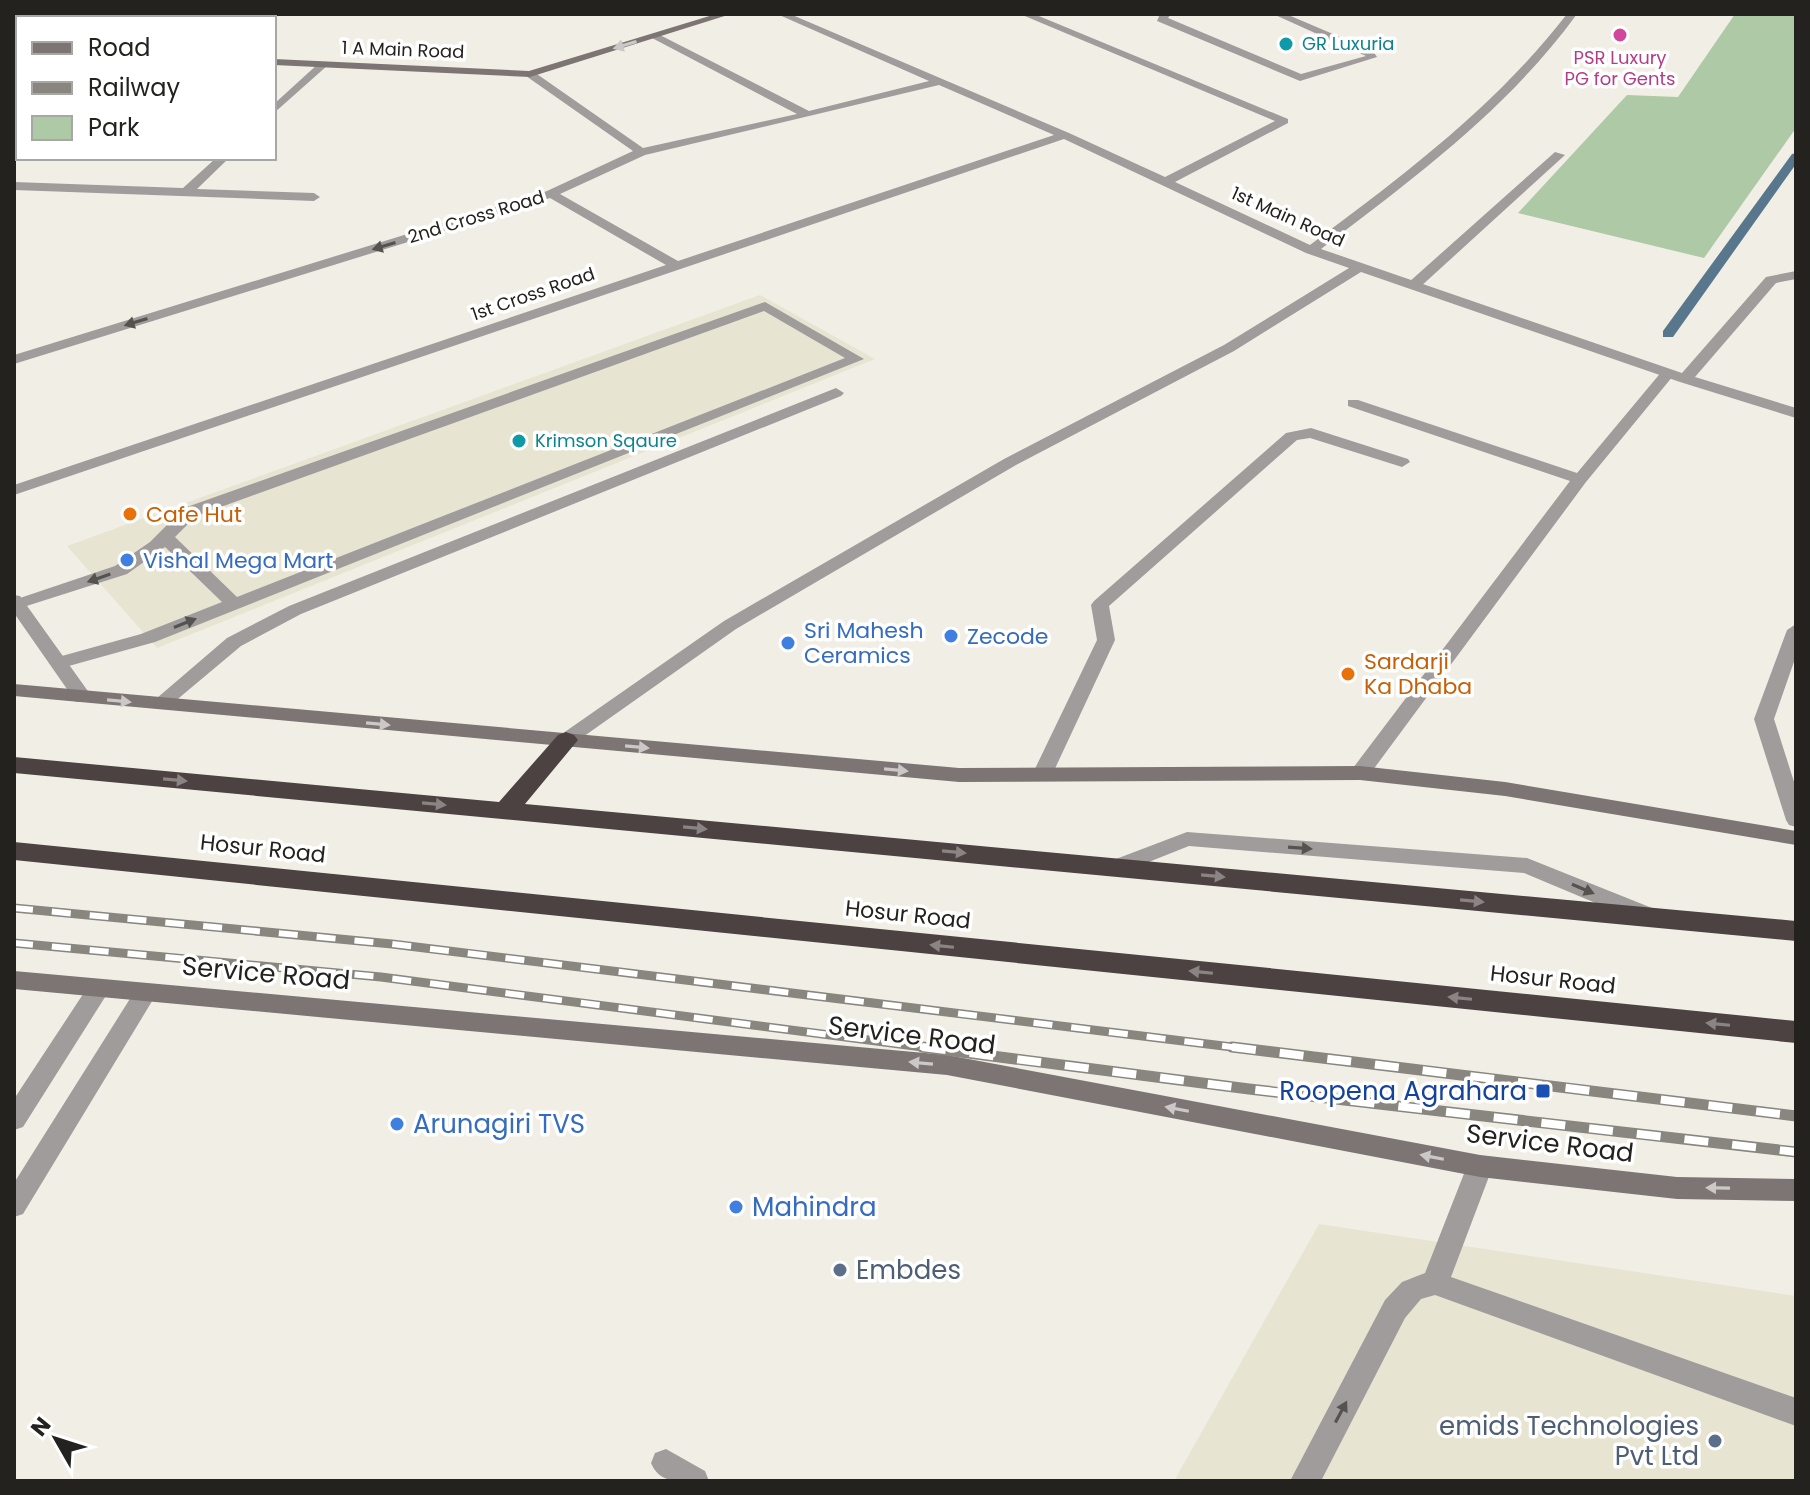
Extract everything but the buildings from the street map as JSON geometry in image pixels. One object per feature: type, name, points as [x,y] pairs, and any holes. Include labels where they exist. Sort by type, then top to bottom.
[{"type":"highway","points":[[506,810],[566,740]]},
{"type":"highway","points":[[14,765],[1796,931]]},
{"type":"highway","name":"Hosur Road","points":[[14,851],[1796,1032]]},
{"type":"street","name":"1 A Main Road","points":[[276,62],[530,74],[726,14]]},
{"type":"street","name":"1st Main Road","points":[[782,14],[1065,135],[1311,250],[1685,379],[1796,413]]},
{"type":"street","points":[[1025,14],[1284,121],[1165,182]]},
{"type":"street","points":[[1166,14],[1161,19],[1300,78],[1372,57],[1278,14]]},
{"type":"street","points":[[1311,250],[1453,143],[1545,53],[1572,14]]},
{"type":"street","points":[[656,36],[808,115]]},
{"type":"street","points":[[276,108],[323,65]]},
{"type":"street","points":[[530,74],[641,152]]},
{"type":"street","name":"2nd Cross Road","points":[[14,360],[551,194],[641,152],[938,82]]},
{"type":"street","name":"1st Cross Road","points":[[14,490],[1065,135]]},
{"type":"street","points":[[1414,285],[1559,155]]},
{"type":"street","points":[[185,193],[221,160]]},
{"type":"street","points":[[14,186],[314,197]]},
{"type":"street","points":[[551,194],[675,265]]},
{"type":"street","points":[[566,740],[730,625],[1010,462],[1229,348],[1360,267]]},
{"type":"street","points":[[1685,379],[1771,280],[1796,275]]},
{"type":"street","points":[[58,663],[148,638],[857,359],[765,306],[190,512],[141,558],[121,570],[16,603],[27,622],[83,698]]},
{"type":"street","points":[[1360,773],[1580,479],[1668,373]]},
{"type":"street","points":[[160,704],[234,642],[295,610],[836,393]]},
{"type":"street","points":[[1353,403],[1580,479]]},
{"type":"street","points":[[1042,775],[1106,640],[1100,605],[1292,436],[1311,433],[1402,462]]},
{"type":"street","points":[[165,537],[233,603]]},
{"type":"street","points":[[1796,630],[1764,719],[1796,820]]},
{"type":"street","points":[[14,690],[959,775],[1360,773],[1505,789],[1796,838]]},
{"type":"street","points":[[1116,867],[1187,839],[1527,866],[1652,917]]},
{"type":"street","name":"Service Road","points":[[14,980],[947,1065],[1480,1166],[1677,1188],[1796,1190]]},
{"type":"street","points":[[14,1120],[99,988]]},
{"type":"street","points":[[14,1206],[146,992]]},
{"type":"street","points":[[1435,1283],[1480,1166]]},
{"type":"street","points":[[1305,1481],[1400,1301],[1418,1285],[1435,1283],[1796,1412]]},
{"type":"street","points":[[666,1463],[694,1481]]},
{"type":"shaded area","points":[[760,295],[875,359],[157,648],[67,546]]},
{"type":"shaded area","points":[[1319,1224],[1796,1296],[1796,1481],[1174,1481]]},
{"type":"green space","points":[[1735,14],[1796,14],[1796,128],[1704,258],[1518,213],[1627,95],[1678,97]]},
{"type":"waterway","points":[[1668,334],[1796,156]]},
{"type":"railway","points":[[14,908],[392,944],[1248,1049]]},
{"type":"railway","points":[[14,943],[381,977],[938,1049]]},
{"type":"railway","points":[[922,1047],[1249,1089],[1796,1152]]},
{"type":"railway","points":[[1232,1047],[1796,1116]]},
{"type":"place","name":"PSR Luxury PG for Gents","points":[[1620,35]]},
{"type":"place","name":"GR Luxuria","points":[[1286,44]]},
{"type":"place","name":"Krimson Sqaure","points":[[519,441]]},
{"type":"place","name":"Cafe Hut","points":[[130,514]]},
{"type":"place","name":"Vishal Mega Mart","points":[[127,560]]},
{"type":"place","name":"Zecode","points":[[951,636]]},
{"type":"place","name":"Sri Mahesh Ceramics","points":[[788,643]]},
{"type":"place","name":"Sardarji Ka Dhaba","points":[[1348,674]]},
{"type":"place","name":"Roopena Agrahara","points":[[1543,1091]]},
{"type":"place","name":"Arunagiri TVS","points":[[397,1124]]},
{"type":"place","name":"Mahindra","points":[[736,1207]]},
{"type":"place","name":"Embdes","points":[[840,1270]]},
{"type":"place","name":"emids Technologies Pvt Ltd","points":[[1715,1441]]}]
